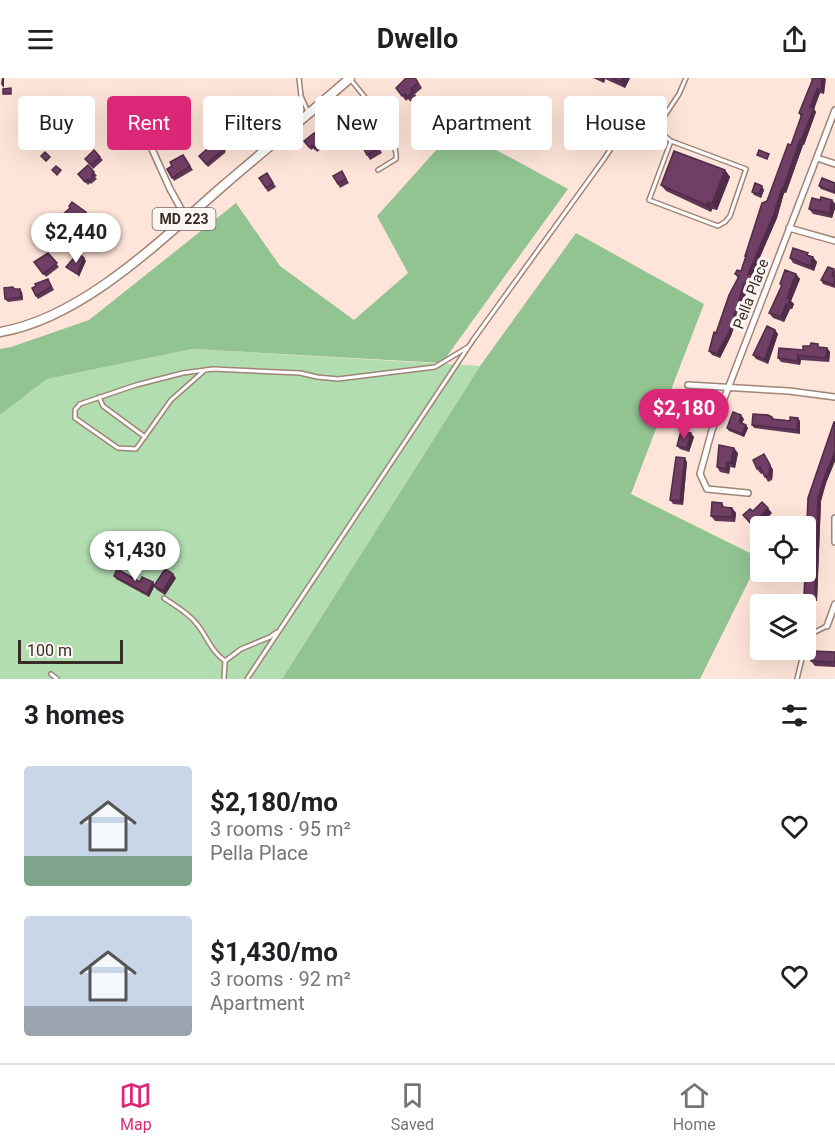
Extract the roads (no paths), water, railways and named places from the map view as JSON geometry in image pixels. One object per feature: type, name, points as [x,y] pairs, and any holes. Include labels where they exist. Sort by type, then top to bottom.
[{"type":"main road","name":"MD 223","points":[[0,332],[34,322],[94,291],[125,269],[350,78]]},
{"type":"street","name":"Pella Place","points":[[748,494],[707,489],[701,480],[701,466],[728,387],[835,110]]},
{"type":"street","points":[[152,150],[186,218]]},
{"type":"street","points":[[817,158],[835,164]]},
{"type":"street","points":[[789,228],[835,241]]},
{"type":"street","points":[[688,385],[835,397]]},
{"type":"street","points":[[835,518],[835,542]]},
{"type":"street","points":[[826,626],[835,604]]},
{"type":"lane","points":[[299,78],[300,96],[309,113]]},
{"type":"lane","points":[[350,78],[364,96]]},
{"type":"lane","points":[[667,112],[686,78]]},
{"type":"lane","points":[[667,138],[746,169],[730,216],[725,222],[718,226],[649,200],[671,141]]},
{"type":"lane","points":[[378,170],[396,159],[395,150]]},
{"type":"lane","points":[[247,679],[470,346],[610,150]]},
{"type":"lane","points":[[205,370],[171,400],[136,449],[118,448],[75,418],[75,410],[80,404],[148,382],[205,370],[300,372],[317,377],[338,379],[435,367],[470,346]]},
{"type":"lane","points":[[99,397],[103,406],[145,437]]},
{"type":"lane","points":[[164,598],[195,622],[214,653],[225,661]]},
{"type":"lane","points":[[816,631],[826,626]]},
{"type":"lane","points":[[224,679],[225,661],[241,649],[270,638],[279,632]]},
{"type":"lane","points":[[797,679],[802,660]]},
{"type":"lane","points":[[51,674],[57,679]]}]
